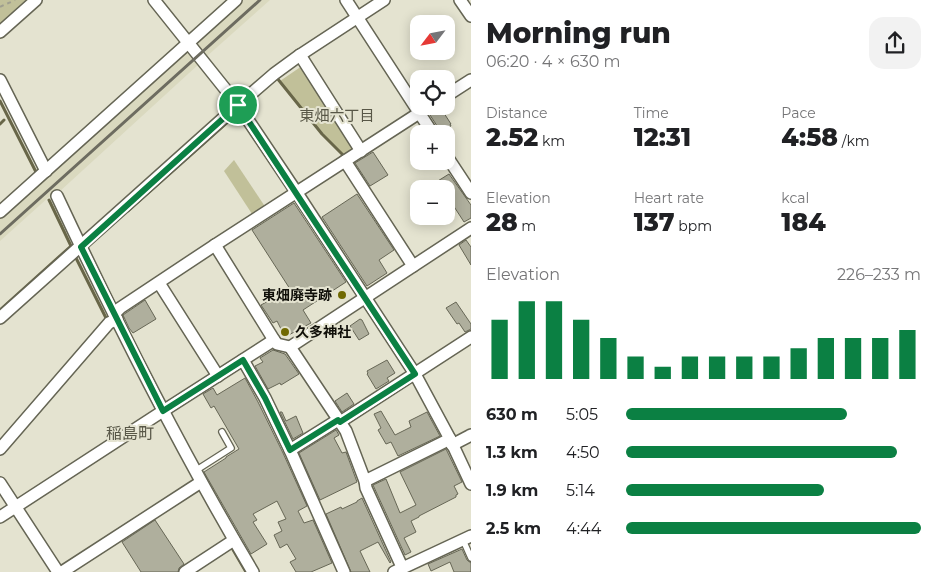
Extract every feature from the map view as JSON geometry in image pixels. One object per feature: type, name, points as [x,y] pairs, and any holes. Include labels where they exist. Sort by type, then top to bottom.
[{"type":"street","points":[[0,32],[36,0]]},
{"type":"street","points":[[154,0],[238,105],[297,193],[415,374],[471,484]]},
{"type":"street","points":[[0,212],[236,0]]},
{"type":"street","points":[[346,0],[410,99]]},
{"type":"street","points":[[0,318],[274,74],[384,0]]},
{"type":"street","points":[[460,0],[471,16]]},
{"type":"street","points":[[300,55],[361,151]]},
{"type":"street","points":[[0,80],[46,171]]},
{"type":"street","points":[[455,90],[471,80]]},
{"type":"street","points":[[0,449],[116,317],[120,308],[416,115]]},
{"type":"street","points":[[345,161],[413,266]]},
{"type":"street","points":[[455,169],[471,193]]},
{"type":"street","points":[[57,196],[163,411],[253,572]]},
{"type":"street","points":[[290,347],[471,228]]},
{"type":"street","points":[[215,245],[274,340],[277,344],[290,347],[346,431],[365,480],[366,488],[402,569],[467,538]]},
{"type":"street","points":[[159,283],[218,376]]},
{"type":"street","points":[[290,450],[415,374],[471,337]]},
{"type":"street","points":[[0,517],[274,340]]},
{"type":"street","points":[[243,360],[265,398],[290,450],[344,572]]},
{"type":"street","points":[[365,480],[471,435]]},
{"type":"street","points":[[62,572],[201,482]]},
{"type":"street","points":[[0,483],[58,572]]},
{"type":"street","points":[[186,572],[234,540]]},
{"type":"lane","points":[[195,471],[231,448],[222,432]]},
{"type":"lane","points":[[467,538],[471,558]]},
{"type":"path","points":[[0,7],[15,0]]},
{"type":"shaded area","points":[[0,0],[28,0],[0,25]]},
{"type":"shaded area","points":[[241,0],[270,0],[206,57],[194,42]]},
{"type":"shaded area","points":[[189,49],[200,63],[59,192],[50,196],[0,241],[0,217]]},
{"type":"shaded area","points":[[302,66],[358,150],[345,156],[323,134],[280,81]]},
{"type":"shaded area","points":[[234,160],[266,208],[254,217],[224,171]]},
{"type":"building","points":[[430,115],[445,115],[451,124],[450,125],[436,125]]},
{"type":"building","points":[[373,152],[388,175],[370,186],[355,163]]},
{"type":"building","points":[[449,174],[453,180],[439,180]]},
{"type":"building","points":[[455,182],[471,205],[471,218],[464,222],[455,208]]},
{"type":"building","points":[[357,194],[394,250],[379,260],[387,273],[367,286],[322,217]]},
{"type":"building","points":[[294,203],[346,282],[303,310],[311,323],[285,337],[277,321],[273,323],[261,305],[290,289],[252,230]]},
{"type":"building","points":[[466,240],[471,247],[471,265],[459,245]]},
{"type":"building","points":[[145,300],[156,319],[133,333],[123,315]]},
{"type":"building","points":[[456,302],[471,324],[471,329],[465,332],[446,308]]},
{"type":"building","points":[[360,319],[369,334],[359,340],[350,326]]},
{"type":"building","points":[[273,350],[285,354],[299,374],[281,385],[280,383],[268,389],[255,366],[263,362],[260,358]]},
{"type":"building","points":[[387,360],[395,373],[387,378],[389,381],[376,389],[367,371]]},
{"type":"building","points":[[245,378],[283,453],[307,506],[298,511],[304,523],[313,520],[332,563],[311,572],[296,572],[290,562],[296,559],[287,544],[280,548],[274,535],[282,531],[278,522],[286,519],[277,501],[253,514],[257,520],[253,522],[267,544],[251,554],[204,472],[239,449],[214,406],[211,408],[203,394],[213,388],[217,395]]},
{"type":"building","points":[[347,393],[354,404],[342,412],[335,401]]},
{"type":"building","points":[[381,411],[395,435],[411,427],[409,421],[427,412],[440,436],[398,456],[391,442],[386,444],[378,430],[381,428],[374,414]]},
{"type":"building","points":[[280,412],[282,412],[286,421],[296,416],[303,433],[293,439]]},
{"type":"building","points":[[336,430],[339,435],[334,438],[342,453],[346,452],[357,482],[320,500],[299,453]]},
{"type":"building","points":[[446,449],[462,482],[454,486],[458,494],[456,497],[411,521],[416,532],[404,538],[411,552],[405,555],[373,485],[386,479],[400,513],[416,505],[400,472]]},
{"type":"building","points":[[362,498],[391,562],[378,542],[360,551],[370,572],[351,572],[326,514],[341,507],[342,509]]},
{"type":"building","points":[[155,520],[184,564],[179,568],[178,572],[141,572],[122,542]]},
{"type":"building","points":[[462,549],[467,560],[471,563],[471,572],[454,572],[450,562],[431,571],[428,564]]},
{"type":"waterway","points":[[275,80],[277,78],[322,134],[345,157]]},
{"type":"waterway","points":[[248,104],[255,97]]},
{"type":"waterway","points":[[0,101],[37,174]]},
{"type":"waterway","points":[[128,211],[238,113]]},
{"type":"waterway","points":[[0,124],[4,120]]},
{"type":"waterway","points":[[0,310],[71,246],[49,200]]},
{"type":"waterway","points":[[76,258],[107,320]]},
{"type":"waterway","points":[[232,548],[246,572]]},
{"type":"railway","points":[[0,234],[260,0]]},
{"type":"place","name":"東畑廃寺跡","points":[[342,295]]},
{"type":"place","name":"久多神社","points":[[285,332]]},
{"type":"district","name":"東畑六丁目","points":[[337,116]]},
{"type":"district","name":"稲島町","points":[[130,433]]},
{"type":"route","points":[[238,105],[415,374],[340,422],[338,420],[290,450],[265,398],[243,360],[163,411],[81,247],[238,105]]}]
